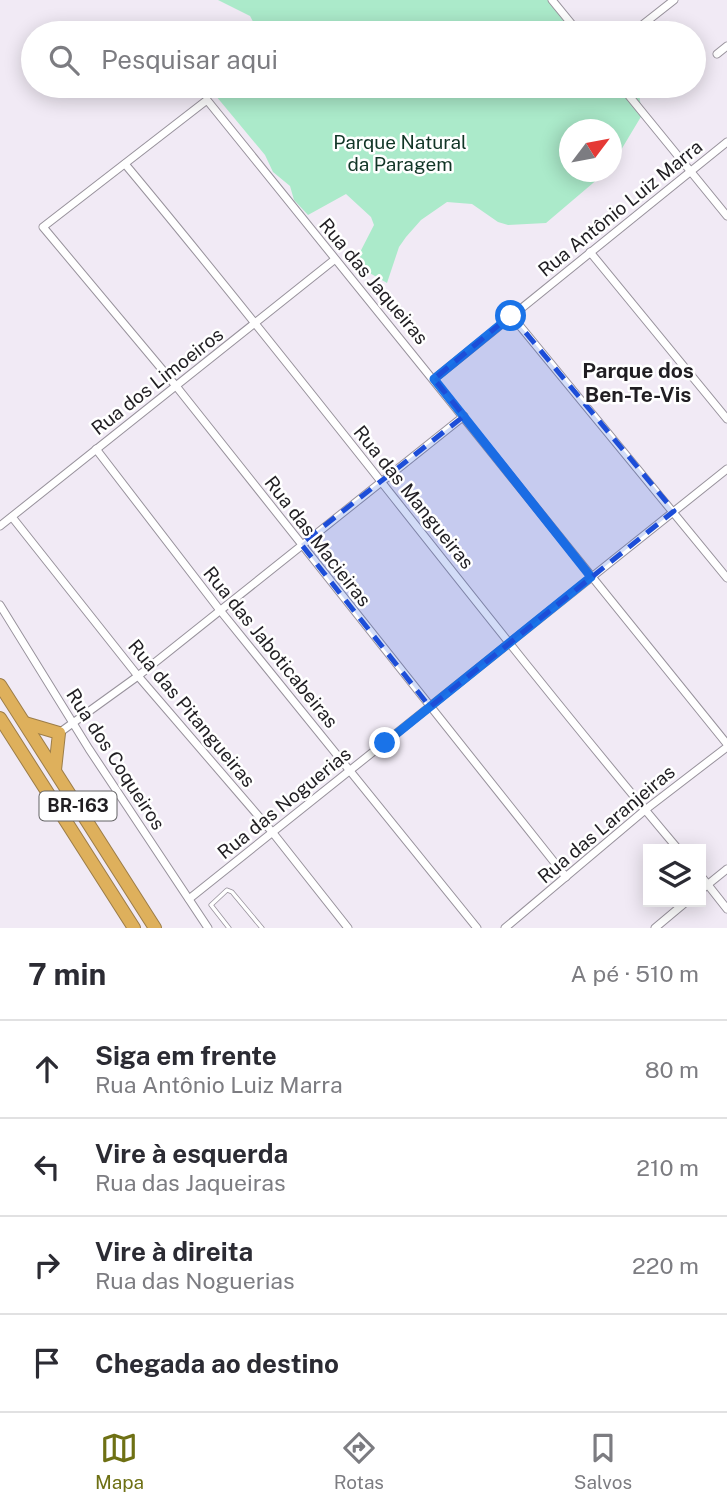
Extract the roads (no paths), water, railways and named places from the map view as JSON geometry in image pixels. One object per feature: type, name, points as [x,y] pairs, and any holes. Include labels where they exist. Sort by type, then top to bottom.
[{"type":"highway","name":"BR-163","points":[[0,685],[155,928]]},
{"type":"highway","name":"BR-163","points":[[0,718],[134,928]]},
{"type":"highway","points":[[25,723],[59,733],[55,770]]},
{"type":"street","points":[[564,0],[554,3],[569,21]]},
{"type":"street","points":[[647,21],[674,0]]},
{"type":"street","points":[[718,54],[727,46]]},
{"type":"street","points":[[631,98],[727,216]]},
{"type":"street","name":"Rua das Jaqueiras","points":[[125,164],[207,100],[727,745]]},
{"type":"street","name":"Rua Antônio Luiz Marra","points":[[434,379],[727,142]]},
{"type":"street","name":"Rua das Macieiras","points":[[125,164],[43,227],[176,386],[566,877]]},
{"type":"street","name":"Rua das Mangueiras","points":[[125,164],[257,322],[381,484],[674,844]]},
{"type":"street","points":[[590,252],[727,419]]},
{"type":"street","name":"Rua dos Limoeiros","points":[[0,526],[334,260]]},
{"type":"street","points":[[511,316],[727,578]]},
{"type":"street","points":[[59,733],[138,676],[464,416]]},
{"type":"street","name":"Rua das Jaboticabeiras","points":[[96,449],[219,609],[477,928]]},
{"type":"street","name":"Rua das Noguerias","points":[[189,899],[727,469]]},
{"type":"street","name":"Rua das Pitangueiras","points":[[12,517],[138,676],[273,833],[348,928]]},
{"type":"street","name":"Rua dos Coqueiros","points":[[0,605],[74,724],[208,928]]},
{"type":"street","name":"Rua das Laranjeiras","points":[[505,928],[727,745]]},
{"type":"street","points":[[706,885],[727,869]]},
{"type":"street","points":[[706,889],[727,909]]},
{"type":"street","points":[[655,928],[680,907]]},
{"type":"lane","points":[[229,928],[211,905],[227,890],[232,892],[262,928]]},
{"type":"district","name":"Parque dos Ben-Te-Vis","points":[[638,383]]},
{"type":"park label","name":"Parque Natural da Paragem","points":[[400,153]]}]
